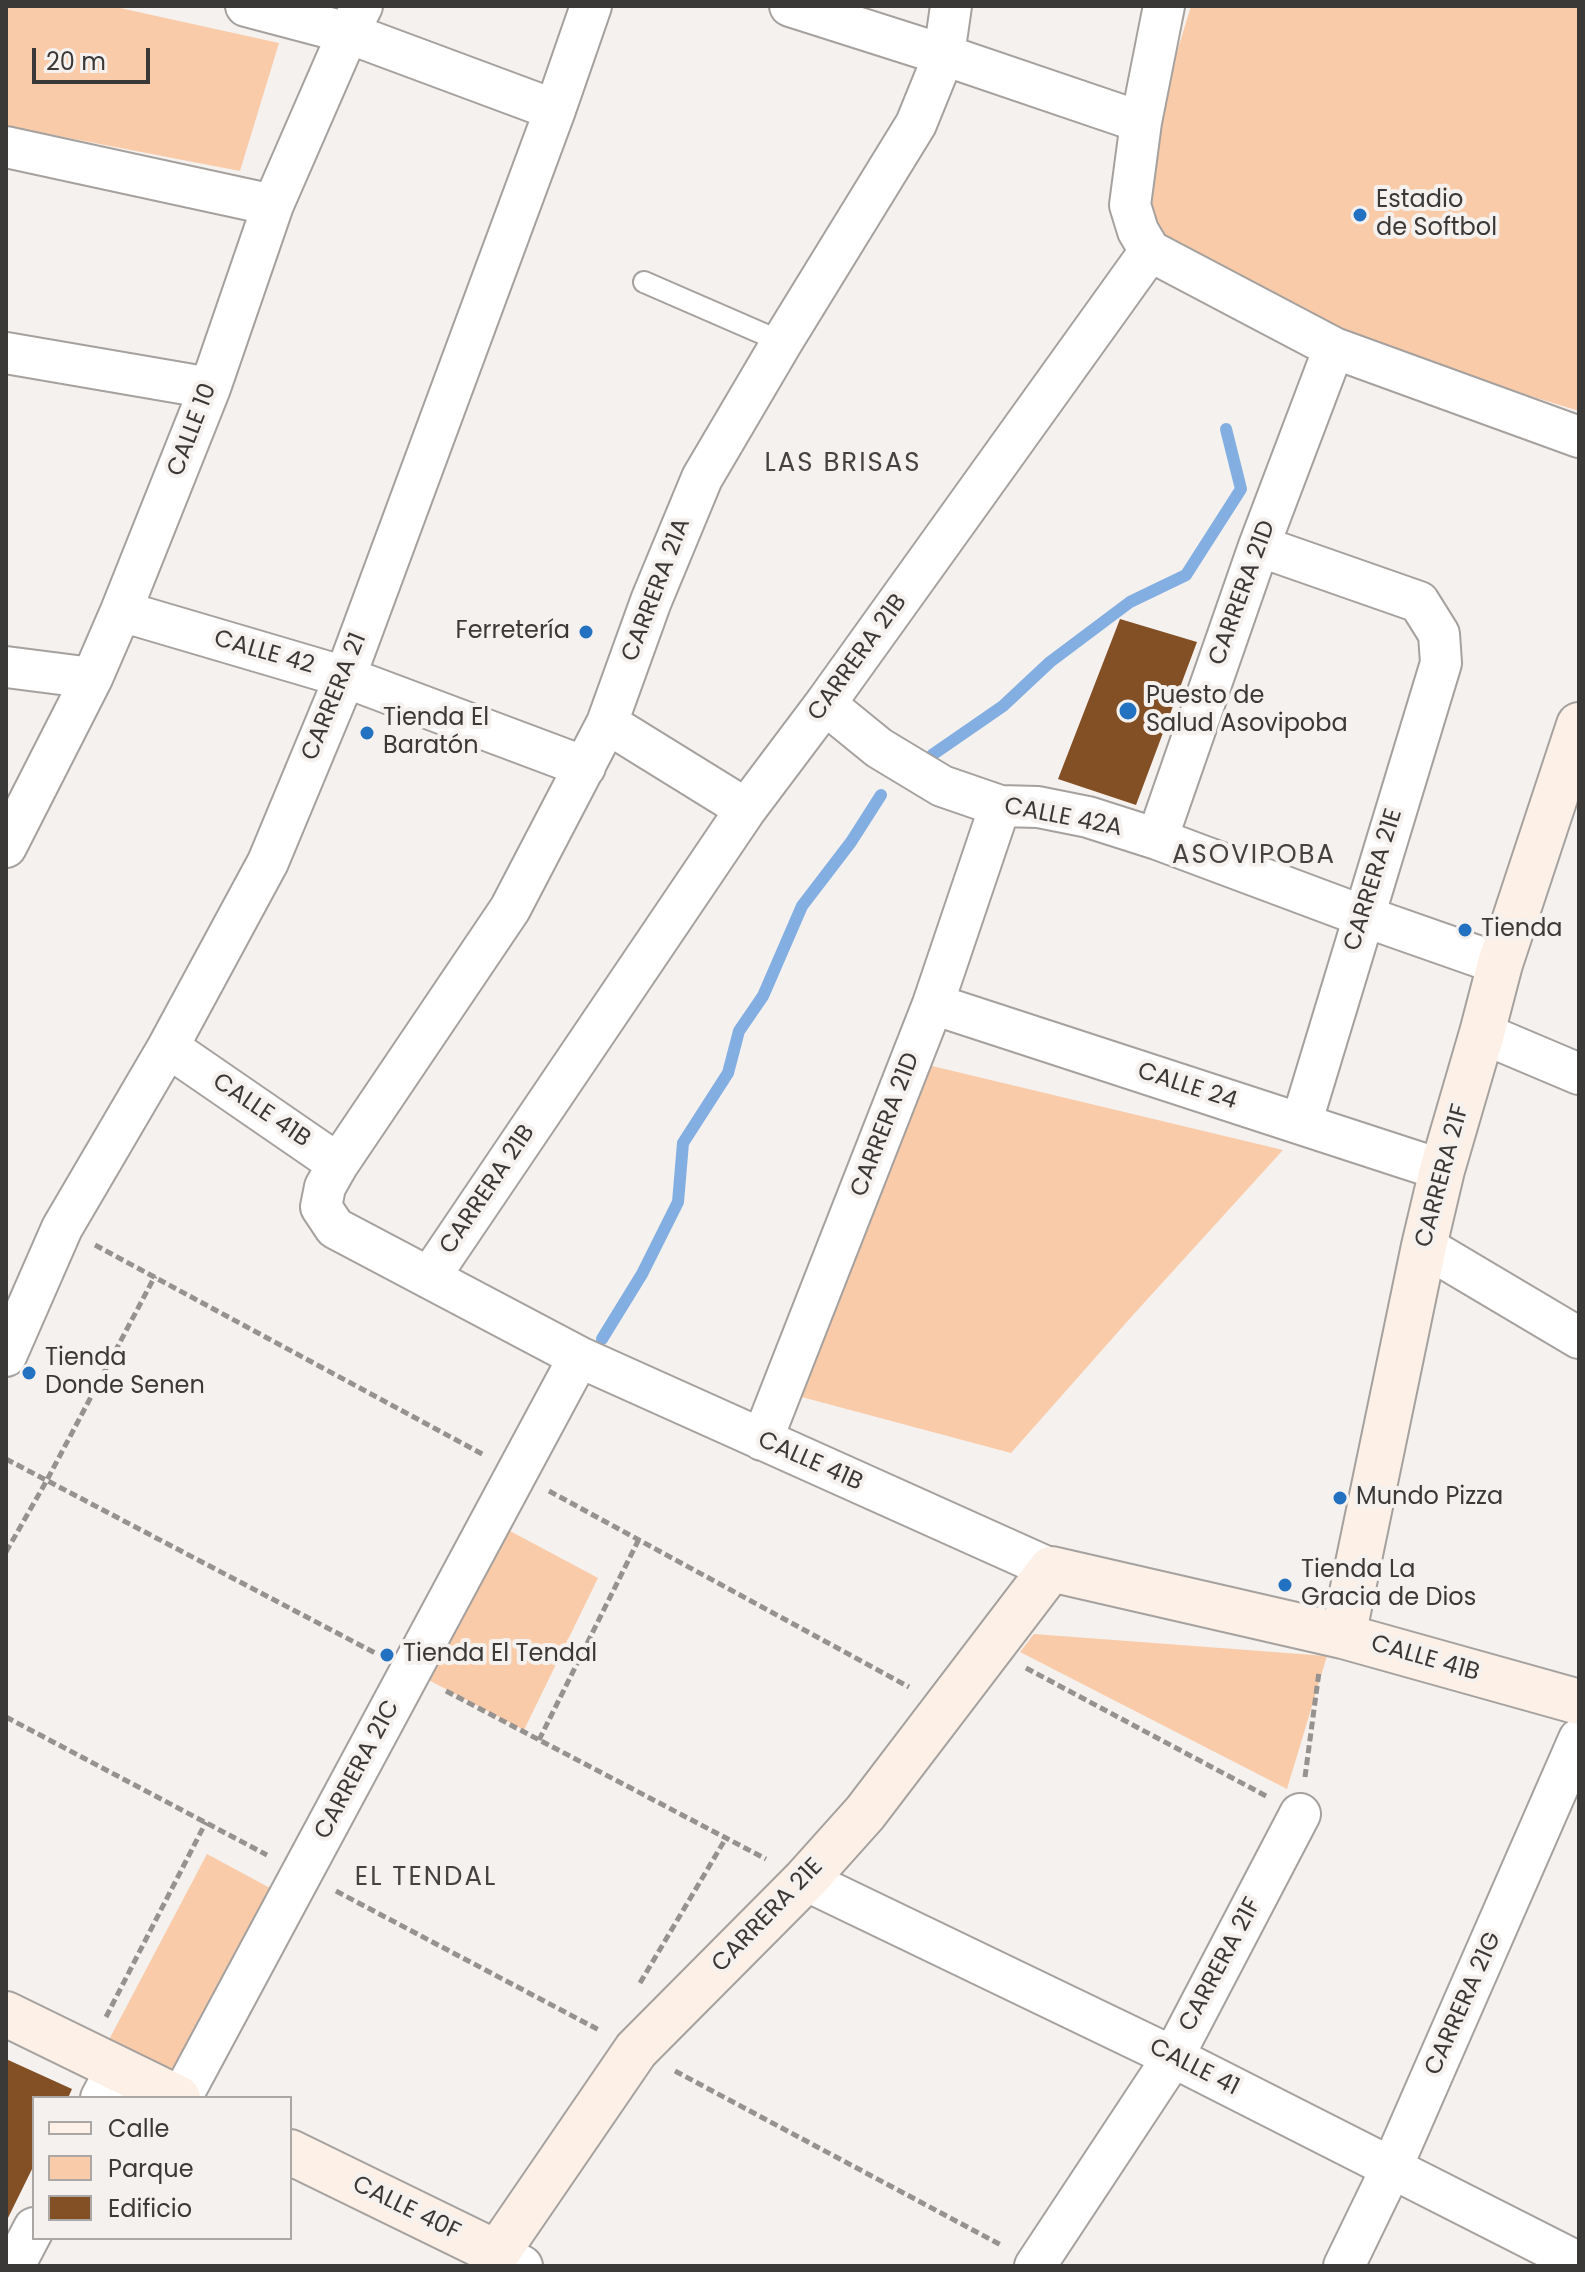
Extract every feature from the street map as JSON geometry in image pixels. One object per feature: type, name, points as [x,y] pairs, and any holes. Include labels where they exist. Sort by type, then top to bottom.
[{"type":"street","points":[[246,6],[355,20],[555,110]]},
{"type":"street","name":"CARRERA 21","points":[[6,1356],[62,1228],[168,1047],[268,862],[345,677],[591,6]]},
{"type":"street","points":[[790,6],[1141,122]]},
{"type":"street","name":"CARRERA 21A","points":[[338,1164],[510,909],[607,723],[651,601],[702,478],[916,124],[944,55],[951,6]]},
{"type":"street","points":[[1164,6],[1141,122],[1130,205],[1138,231],[1150,251],[1334,348],[1579,437]]},
{"type":"street","name":"CALLE 10","points":[[6,847],[92,678],[121,611],[210,388],[273,205],[355,20]]},
{"type":"street","points":[[6,147],[273,205]]},
{"type":"street","name":"CARRERA 21B","points":[[429,1278],[746,809],[825,704],[1150,251]]},
{"type":"street","name":"CARRERA 21D","points":[[1157,839],[1259,546],[1334,348]]},
{"type":"street","points":[[6,353],[210,388]]},
{"type":"street","name":"CARRERA 21E","points":[[1259,546],[1419,602],[1439,634],[1441,663],[1301,1124]]},
{"type":"street","name":"CALLE 42","points":[[121,611],[345,677],[585,767]]},
{"type":"street","points":[[6,667],[92,678]]},
{"type":"street","name":"CALLE 42A","points":[[825,704],[879,748],[942,786],[1000,806],[1038,807],[1088,817],[1157,839],[1500,964]]},
{"type":"street","points":[[607,723],[746,809]]},
{"type":"street","name":"CARRERA 21F","points":[[1334,1634],[1442,1170],[1500,964],[1579,725]]},
{"type":"street","name":"CARRERA 21D","points":[[762,1440],[933,1004],[1000,806]]},
{"type":"street","name":"CALLE 24","points":[[933,1004],[1442,1170]]},
{"type":"street","points":[[1482,1033],[1579,1074]]},
{"type":"street","name":"CALLE 41B","points":[[168,1047],[338,1164],[325,1187],[321,1207],[335,1228],[579,1357],[1051,1569],[1334,1634],[1579,1702]]},
{"type":"street","points":[[1424,1246],[1579,1338]]},
{"type":"street","name":"CARRERA 21C","points":[[181,2096],[579,1357]]},
{"type":"street","name":"CARRERA 21E","points":[[504,2262],[636,2050],[805,1880],[865,1813],[1051,1569]]},
{"type":"street","name":"CARRERA 21G","points":[[1344,2266],[1391,2169],[1579,1739]]},
{"type":"street","name":"CARRERA 21F","points":[[1035,2265],[1173,2057],[1300,1814]]},
{"type":"street","name":"CALLE 41","points":[[805,1880],[1173,2057],[1579,2263]]},
{"type":"street","points":[[6,2014],[102,2073],[174,2096]]},
{"type":"street","name":"CALLE 40F","points":[[292,2153],[504,2262]]},
{"type":"street","points":[[14,2266],[32,2232]]},
{"type":"lane","points":[[644,282],[782,342]]},
{"type":"path","points":[[6,1552],[155,1276]]},
{"type":"path","points":[[539,1740],[639,1539]]},
{"type":"path","points":[[989,1649],[1300,1814],[1334,1634]]},
{"type":"path","points":[[102,2073],[206,1822]]},
{"type":"path","points":[[632,1996],[726,1838]]},
{"type":"path","points":[[636,2050],[1035,2265]]},
{"type":"green space","points":[[6,6],[111,6],[279,43],[240,171],[6,126]]},
{"type":"green space","name":"Estadio de Softbol","points":[[1191,6],[1579,6],[1579,411],[1325,333],[1147,241],[1135,190]]},
{"type":"green space","points":[[928,1065],[1283,1150],[1011,1453],[798,1396]]},
{"type":"green space","points":[[497,1524],[598,1578],[524,1730],[419,1675]]},
{"type":"green space","points":[[1034,1634],[1327,1656],[1287,1789],[1020,1652]]},
{"type":"green space","points":[[207,1854],[270,1888],[175,2085],[103,2051]]},
{"type":"building","name":"Puesto de Salud Asovipoba","points":[[1120,619],[1197,642],[1136,805],[1058,779]]},
{"type":"building","points":[[6,2059],[72,2089],[69,2096],[32,2096],[32,2169],[6,2222]]},
{"type":"waterway","points":[[932,755],[1003,706],[1050,662],[1130,602],[1186,575],[1241,489],[1226,429]]},
{"type":"waterway","points":[[602,1339],[642,1274],[678,1202],[683,1143],[728,1073],[739,1031],[763,996],[802,906],[851,842],[881,795]]},
{"type":"place","name":"Estadio de Softbol","points":[[1360,215]]},
{"type":"place","name":"Ferretería","points":[[586,632]]},
{"type":"place","name":"Puesto de Salud Asovipoba","points":[[1128,711]]},
{"type":"place","name":"Tienda El Baratón","points":[[367,733]]},
{"type":"place","name":"Tienda","points":[[1465,930]]},
{"type":"place","name":"Tienda Donde Senen","points":[[29,1373]]},
{"type":"place","name":"Mundo Pizza","points":[[1340,1498]]},
{"type":"place","name":"Tienda La Gracia de Dios","points":[[1285,1585]]},
{"type":"place","name":"Tienda El Tendal","points":[[387,1655]]},
{"type":"district","name":"LAS BRISAS","points":[[843,464]]},
{"type":"district","name":"ASOVIPOBA","points":[[1254,856]]},
{"type":"district","name":"EL TENDAL","points":[[426,1878]]}]
